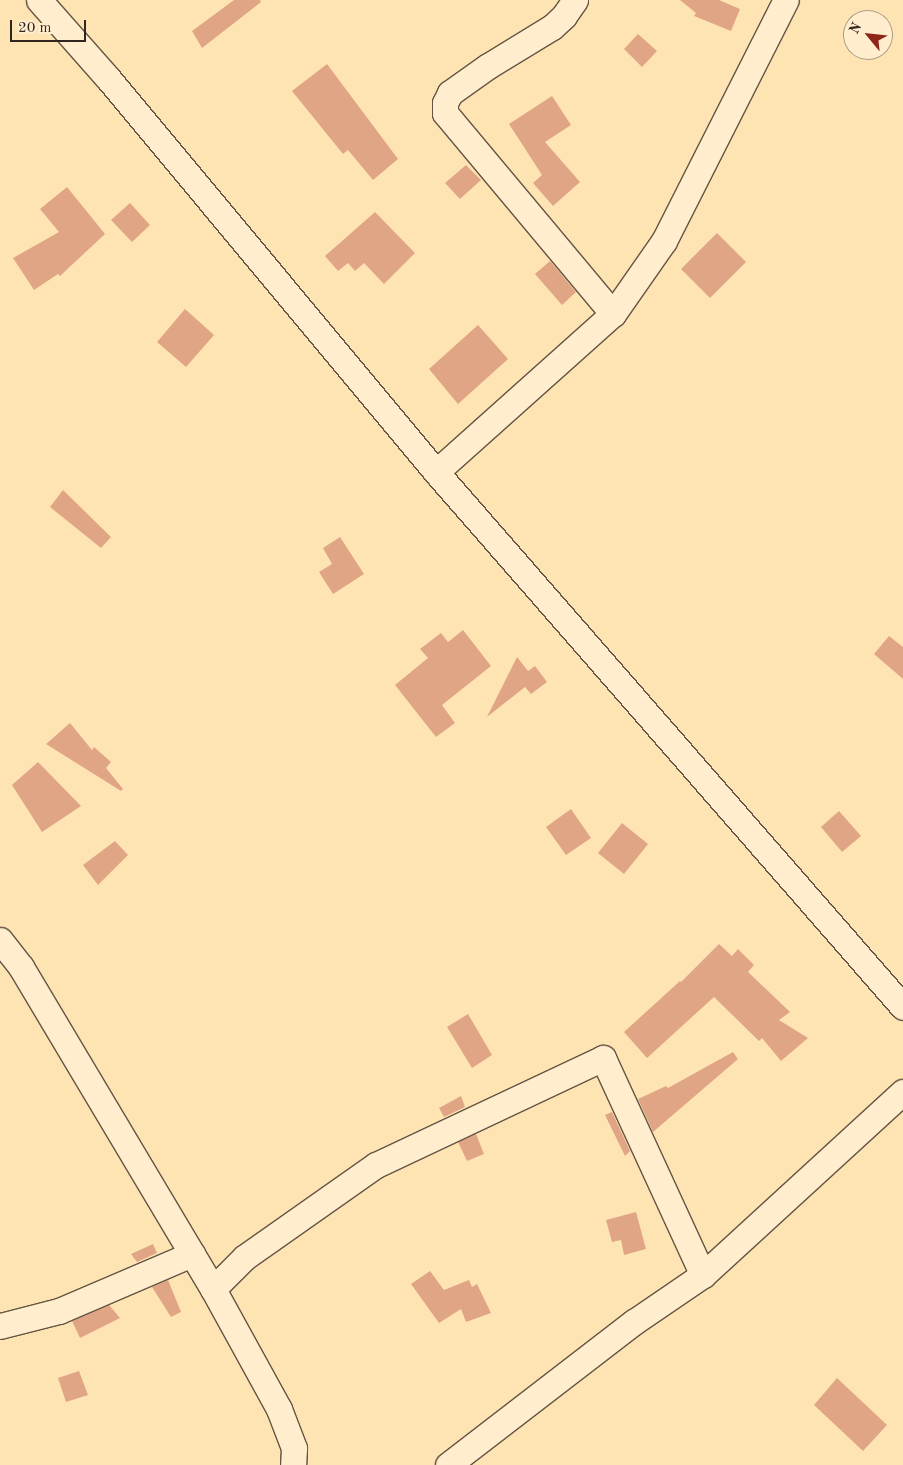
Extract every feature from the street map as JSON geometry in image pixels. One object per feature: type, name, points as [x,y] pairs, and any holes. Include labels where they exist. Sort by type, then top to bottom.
[{"type":"street","points":[[39,0],[107,77],[436,472],[903,1007]]},
{"type":"street","points":[[575,0],[564,16],[552,27],[488,66],[450,93],[445,103],[445,113],[613,314]]},
{"type":"street","points":[[436,472],[613,314],[664,241],[786,0]]},
{"type":"street","points":[[0,940],[21,967],[213,1289],[279,1409],[294,1448],[294,1465]]},
{"type":"street","points":[[213,1289],[245,1257],[376,1165],[603,1058],[703,1275]]},
{"type":"street","points":[[448,1465],[634,1322],[703,1275],[903,1092]]},
{"type":"street","points":[[0,1326],[59,1311],[192,1254]]},
{"type":"building","points":[[234,0],[260,0],[261,2],[202,48],[192,31]]},
{"type":"building","points":[[680,0],[719,0],[740,9],[731,31],[694,16],[696,13]]},
{"type":"building","points":[[638,34],[657,51],[642,67],[624,49]]},
{"type":"building","points":[[327,64],[398,159],[373,180],[348,150],[343,154],[292,91]]},
{"type":"building","points":[[552,96],[571,125],[545,142],[580,182],[553,206],[533,183],[542,175],[509,124]]},
{"type":"building","points":[[466,165],[481,180],[460,199],[445,183]]},
{"type":"building","points":[[67,187],[105,234],[60,276],[58,274],[34,290],[13,258],[59,232],[40,209]]},
{"type":"building","points":[[130,203],[150,225],[132,242],[111,220]]},
{"type":"building","points":[[375,212],[415,253],[384,284],[364,263],[355,271],[348,263],[338,271],[325,256]]},
{"type":"building","points":[[717,233],[746,262],[710,298],[681,269]]},
{"type":"building","points":[[550,261],[576,292],[562,305],[535,274]]},
{"type":"building","points":[[185,309],[214,335],[186,367],[157,342]]},
{"type":"building","points":[[478,325],[508,359],[458,404],[429,369]]},
{"type":"building","points":[[63,490],[111,537],[101,548],[50,507]]},
{"type":"building","points":[[340,537],[364,574],[333,594],[319,572],[332,564],[323,548]]},
{"type":"building","points":[[463,630],[491,666],[442,705],[455,723],[436,737],[395,685],[428,658],[420,649],[441,633],[448,642]]},
{"type":"building","points":[[889,636],[903,647],[903,679],[874,654]]},
{"type":"building","points":[[517,657],[528,671],[535,666],[547,682],[531,694],[525,687],[487,717]]},
{"type":"building","points":[[70,723],[92,750],[94,747],[111,762],[106,768],[123,789],[121,791],[46,744]]},
{"type":"building","points":[[38,762],[81,806],[42,832],[12,785]]},
{"type":"building","points":[[571,809],[591,838],[566,855],[546,827]]},
{"type":"building","points":[[839,811],[861,836],[842,852],[821,827]]},
{"type":"building","points":[[622,823],[648,844],[624,874],[598,853]]},
{"type":"building","points":[[115,841],[128,855],[98,885],[83,865]]},
{"type":"building","points":[[719,944],[732,956],[738,949],[754,965],[748,972],[790,1012],[779,1020],[808,1038],[781,1061],[762,1038],[759,1041],[714,997],[647,1058],[624,1032],[681,982]]},
{"type":"building","points":[[468,1014],[492,1055],[472,1068],[447,1027]]},
{"type":"building","points":[[733,1052],[738,1059],[653,1132],[638,1099],[666,1086],[668,1088]]},
{"type":"building","points":[[461,1096],[465,1107],[444,1117],[439,1108]]},
{"type":"building","points":[[612,1112],[630,1151],[625,1156],[605,1115]]},
{"type":"building","points":[[476,1134],[484,1154],[467,1161],[458,1142]]},
{"type":"building","points":[[636,1212],[646,1249],[624,1255],[621,1240],[612,1242],[606,1220]]},
{"type":"building","points":[[153,1244],[157,1253],[137,1262],[131,1254]]},
{"type":"building","points":[[430,1271],[444,1290],[469,1280],[472,1287],[477,1284],[491,1313],[466,1322],[461,1309],[439,1323],[411,1284]]},
{"type":"building","points":[[168,1280],[181,1312],[171,1317],[152,1287]]},
{"type":"building","points":[[109,1305],[120,1318],[80,1338],[72,1321]]},
{"type":"building","points":[[79,1371],[88,1395],[66,1402],[58,1378]]},
{"type":"building","points":[[837,1378],[887,1425],[863,1451],[814,1405]]}]
